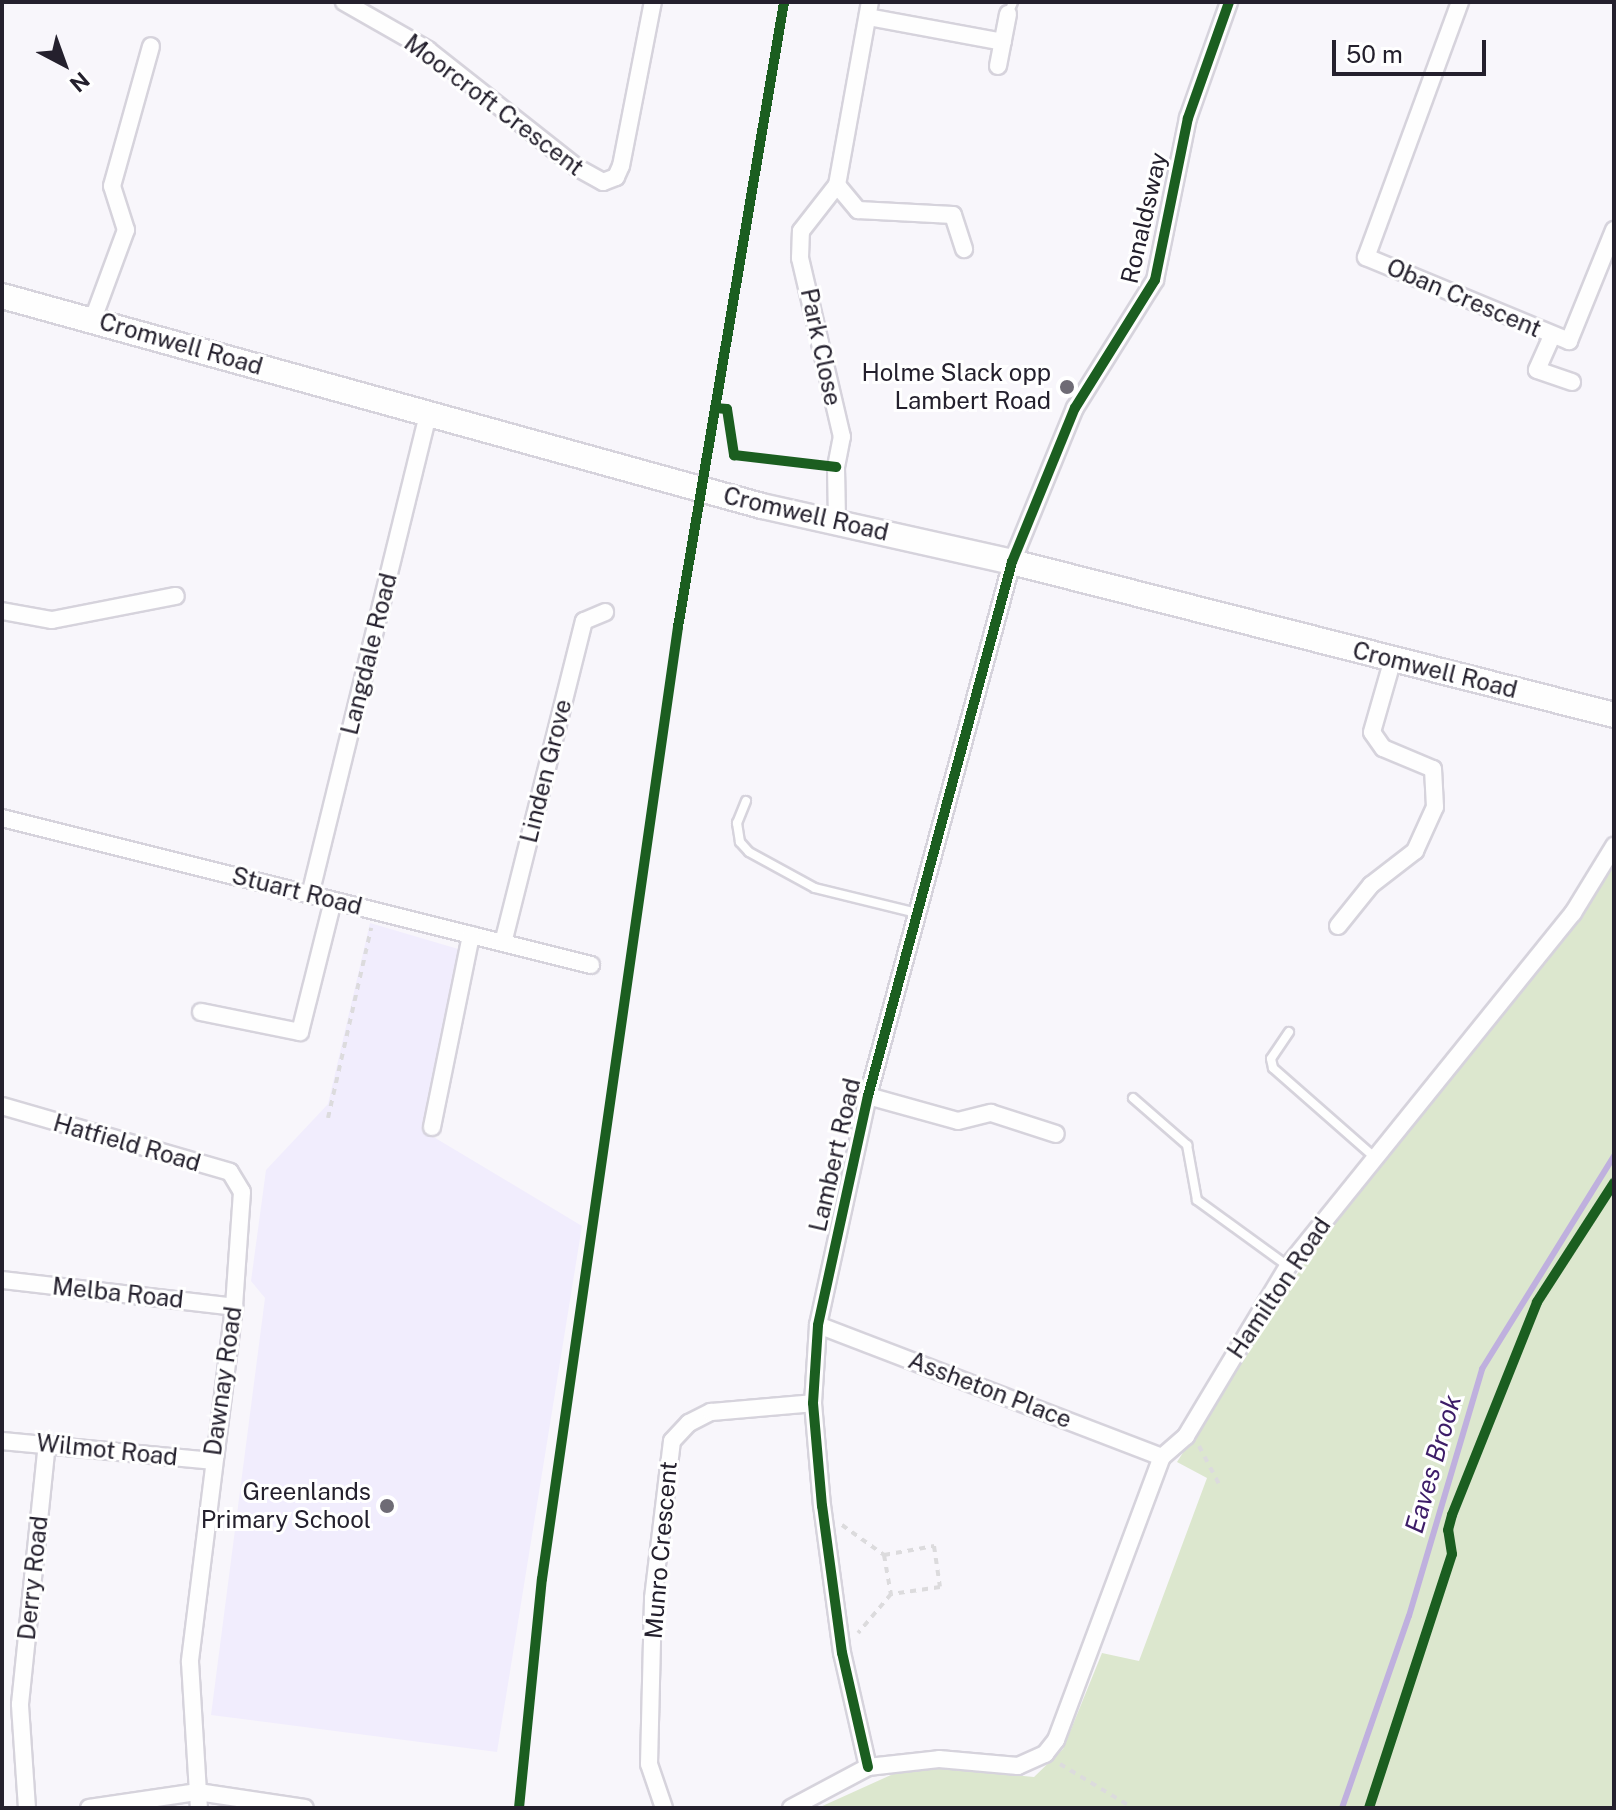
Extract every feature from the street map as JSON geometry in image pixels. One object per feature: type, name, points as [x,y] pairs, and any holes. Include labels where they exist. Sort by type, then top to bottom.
[{"type":"street","name":"Moorcroft Crescent","points":[[344,2],[428,50],[576,167],[603,182],[616,177],[621,166],[653,2]]},
{"type":"street","name":"Ronaldsway","points":[[1012,562],[1075,408],[1155,280],[1188,118],[1229,2]]},
{"type":"street","name":"Oban Crescent","points":[[1460,2],[1366,257],[1569,341],[1614,230]]},
{"type":"street","points":[[998,66],[1011,8]]},
{"type":"street","name":"Park Close","points":[[837,520],[836,467],[842,437],[800,258],[801,231],[837,185],[869,9],[1003,42]]},
{"type":"street","points":[[93,319],[126,230],[112,186],[151,46]]},
{"type":"street","points":[[837,185],[858,210],[953,215],[964,249]]},
{"type":"street","name":"Cromwell Road","points":[[2,296],[762,506],[837,520],[1012,562],[1614,715]]},
{"type":"street","points":[[1552,336],[1537,370],[1572,382]]},
{"type":"street","name":"Langdale Road","points":[[310,895],[428,414]]},
{"type":"street","name":"Lambert Road","points":[[868,1767],[842,1653],[822,1511],[813,1403],[818,1325],[868,1096],[1012,562]]},
{"type":"street","points":[[2,611],[52,620],[176,596]]},
{"type":"street","name":"Linden Grove","points":[[503,943],[584,621],[605,612]]},
{"type":"street","points":[[1338,926],[1380,875],[1415,851],[1435,807],[1438,790],[1433,769],[1383,748],[1372,732],[1393,659]]},
{"type":"street","name":"Stuart Road","points":[[2,818],[591,965]]},
{"type":"street","name":"Hamilton Road","points":[[1045,1754],[1056,1740],[1162,1457],[1186,1436],[1288,1266],[1373,1156],[1573,913],[1614,846]]},
{"type":"street","points":[[201,1012],[300,1032],[333,901]]},
{"type":"street","points":[[432,1127],[471,935]]},
{"type":"street","points":[[868,1096],[958,1121],[991,1113],[1056,1134]]},
{"type":"street","name":"Hatfield Road","points":[[2,1106],[230,1172],[242,1192]]},
{"type":"street","name":"Dawnay Road","points":[[198,1800],[190,1662],[212,1461],[234,1307],[242,1192]]},
{"type":"street","name":"Melba Road","points":[[2,1280],[234,1307]]},
{"type":"street","name":"Assheton Place","points":[[818,1325],[1162,1457]]},
{"type":"street","name":"Munro Crescent","points":[[664,1808],[649,1764],[652,1613],[672,1441],[689,1423],[711,1412],[813,1403]]},
{"type":"street","name":"Wilmot Road","points":[[2,1441],[212,1461]]},
{"type":"street","name":"Derry Road","points":[[27,1808],[20,1704],[47,1444]]},
{"type":"street","points":[[791,1808],[868,1767],[939,1759],[1018,1766],[1045,1754]]},
{"type":"street","points":[[89,1808],[198,1800],[305,1808]]},
{"type":"lane","points":[[746,801],[737,823],[740,842],[749,852],[815,888],[918,914]]},
{"type":"lane","points":[[1289,1032],[1271,1059],[1273,1068],[1373,1156]]},
{"type":"lane","points":[[1133,1098],[1187,1145],[1197,1200],[1288,1266]]},
{"type":"path","points":[[328,1118],[375,910]]},
{"type":"path","points":[[1369,1808],[1452,1554],[1448,1530],[1452,1515],[1537,1302],[1614,1183]]},
{"type":"path","points":[[1186,1436],[1199,1446],[1220,1486]]},
{"type":"path","points":[[822,1511],[884,1555],[891,1594]]},
{"type":"path","points":[[842,1653],[891,1594],[940,1587],[934,1546],[884,1555]]},
{"type":"path","points":[[1045,1754],[1133,1808]]},
{"type":"shaded area","name":"Greenlands Primary School","points":[[370,923],[465,951],[422,1130],[582,1226],[497,1752],[211,1715],[265,1298],[251,1281],[266,1170],[328,1104]]},
{"type":"green space","points":[[1614,864],[1614,1808],[818,1808],[913,1765],[1034,1777],[1063,1749],[1102,1653],[1139,1661],[1207,1478],[1177,1462],[1373,1156]]},
{"type":"waterway","name":"Eaves Brook","points":[[1342,1808],[1409,1616],[1482,1369],[1614,1156]]},
{"type":"cycle path","points":[[519,1808],[542,1579],[678,627],[784,2]]},
{"type":"cycle path","points":[[868,1767],[842,1653],[822,1506],[813,1403],[818,1325],[868,1096],[1012,562],[1075,408],[1155,280],[1188,118],[1229,2]]},
{"type":"cycle path","points":[[715,408],[727,409],[734,455],[836,467]]},
{"type":"cycle path","points":[[1369,1808],[1452,1554],[1448,1530],[1452,1515],[1537,1302],[1614,1183]]},
{"type":"place","name":"Holme Slack opp Lambert Road","points":[[1067,387]]},
{"type":"place","name":"Greenlands Primary School","points":[[387,1506]]}]
